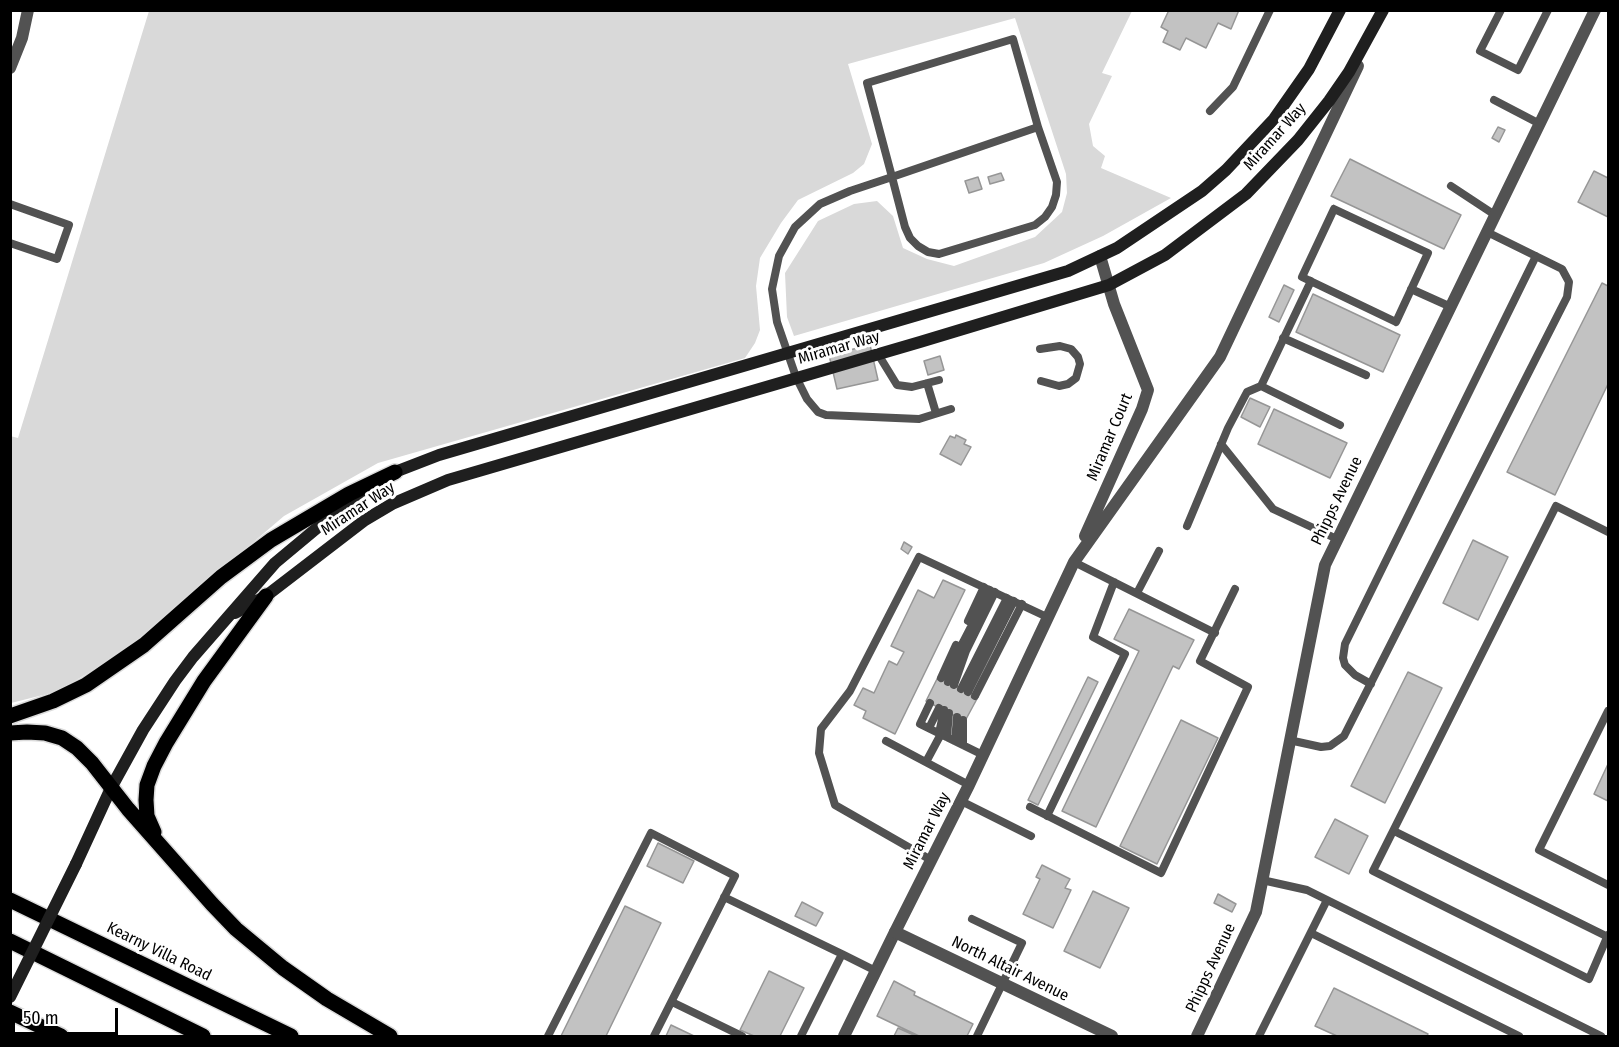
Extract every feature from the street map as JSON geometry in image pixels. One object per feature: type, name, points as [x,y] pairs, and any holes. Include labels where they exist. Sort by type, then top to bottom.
[{"type":"main road","name":"Miramar Way","points":[[10,998],[111,788],[143,730],[175,681],[275,563],[323,523],[395,472],[439,455],[1068,271],[1117,248],[1202,191],[1226,170],[1274,119],[1303,78],[1340,10]]},
{"type":"main road","name":"Miramar Way","points":[[228,617],[266,596],[365,520],[392,504],[448,480],[1109,285],[1165,255],[1246,194],[1298,140],[1329,101],[1349,72],[1383,10]]},
{"type":"main road","points":[[10,716],[53,701],[86,685],[144,645],[221,578],[271,540],[349,494],[395,472]]},
{"type":"main road","points":[[157,841],[147,816],[146,800],[147,785],[154,766],[204,681],[266,596]]},
{"type":"main road","points":[[10,733],[45,733],[62,738],[77,748],[212,904],[236,928],[283,968],[327,999],[390,1036]]},
{"type":"main road","name":"Kearny Villa Road","points":[[10,900],[291,1036]]},
{"type":"main road","points":[[10,941],[203,1036]]},
{"type":"main road","points":[[10,1012],[61,1036]]},
{"type":"street","points":[[10,68],[22,38],[28,10]]},
{"type":"street","name":"Miramar Way","points":[[844,1036],[969,785],[1074,562],[1220,357],[1383,10]]},
{"type":"street","name":"Phipps Avenue","points":[[1197,1036],[1256,912],[1325,565],[1595,10]]},
{"type":"street","name":"Miramar Court","points":[[1074,562],[1142,409],[1148,390],[1100,256]]},
{"type":"street","name":"North Altair Avenue","points":[[895,932],[1112,1036]]},
{"type":"lane","points":[[1210,111],[1233,87],[1270,10]]},
{"type":"lane","points":[[1501,10],[1480,51],[1518,70],[1548,10]]},
{"type":"lane","points":[[1013,39],[1038,127],[1057,182],[1052,207],[1045,217],[1035,225],[939,254],[928,252],[910,238],[892,177],[867,83],[1013,39]]},
{"type":"lane","points":[[1494,100],[1540,124]]},
{"type":"lane","points":[[951,409],[919,419],[826,415],[818,412],[811,405],[796,377],[777,322],[772,289],[779,256],[795,227],[820,204],[850,191],[1038,127]]},
{"type":"lane","points":[[1450,186],[1495,216]]},
{"type":"lane","points":[[10,204],[69,225],[57,259],[10,243]]},
{"type":"lane","points":[[1334,209],[1428,253],[1412,289],[1396,322],[1302,277],[1334,209]]},
{"type":"lane","points":[[1289,740],[1321,747],[1338,742],[1344,736],[1567,297],[1569,282],[1562,269],[1487,232]]},
{"type":"lane","points":[[1371,684],[1355,675],[1345,665],[1343,658],[1345,644],[1536,256]]},
{"type":"lane","points":[[1187,526],[1221,444],[1247,392],[1261,386],[1311,281]]},
{"type":"lane","points":[[1412,289],[1451,307]]},
{"type":"lane","points":[[1284,338],[1366,375]]},
{"type":"lane","points":[[1040,349],[1060,346],[1071,349],[1078,357],[1080,364],[1077,378],[1068,384],[1059,386],[1041,381]]},
{"type":"lane","points":[[878,354],[897,385],[912,387],[939,380]]},
{"type":"lane","points":[[927,383],[936,414]]},
{"type":"lane","points":[[1261,386],[1340,426]]},
{"type":"lane","points":[[1221,444],[1273,509],[1337,539]]},
{"type":"lane","points":[[1394,831],[1608,936],[1588,979],[1373,871],[1556,506],[1608,532]]},
{"type":"lane","points":[[1137,593],[1159,551]]},
{"type":"lane","points":[[931,860],[835,805],[819,753],[821,729],[850,691],[919,557],[1047,617]]},
{"type":"lane","points":[[1074,562],[1215,633]]},
{"type":"lane","points":[[1047,816],[1125,654],[1093,637],[1114,582]]},
{"type":"lane","points":[[1030,807],[1161,873],[1248,687],[1200,661],[1235,589]]},
{"type":"lane","points":[[958,687],[990,590]]},
{"type":"lane","points":[[958,687],[966,651],[990,590]]},
{"type":"lane","points":[[958,687],[1014,601]]},
{"type":"lane","points":[[958,687],[1014,601]]},
{"type":"lane","points":[[930,704],[920,724],[983,755]]},
{"type":"lane","points":[[1608,711],[1539,850],[1608,885]]},
{"type":"lane","points":[[950,714],[963,745]]},
{"type":"lane","points":[[929,728],[950,714]]},
{"type":"lane","points":[[927,762],[945,736],[950,714]]},
{"type":"lane","points":[[945,736],[950,714]]},
{"type":"lane","points":[[886,741],[969,785]]},
{"type":"lane","points":[[961,801],[1032,836]]},
{"type":"lane","points":[[549,1036],[651,833],[735,876],[654,1036]]},
{"type":"lane","points":[[1262,880],[1307,890],[1601,1036]]},
{"type":"lane","points":[[724,897],[876,971]]},
{"type":"lane","points":[[1259,1036],[1327,900]]},
{"type":"lane","points":[[972,919],[1022,943],[977,1036]]},
{"type":"lane","points":[[1311,933],[1520,1036]]},
{"type":"lane","points":[[1600,953],[1608,957]]},
{"type":"lane","points":[[801,1036],[842,954]]},
{"type":"lane","points":[[672,1002],[742,1036]]},
{"type":"shaded area","points":[[149,11],[1132,11],[1102,73],[1112,76],[1089,124],[1093,146],[1105,156],[1101,168],[1171,198],[1103,236],[1044,263],[794,336],[787,317],[785,273],[818,221],[854,204],[877,201],[893,216],[903,248],[927,259],[954,266],[1035,237],[1062,212],[1067,193],[1066,174],[1015,18],[848,64],[872,144],[864,164],[853,173],[798,200],[760,258],[756,286],[760,330],[745,358],[378,463],[284,516],[134,644],[59,691],[11,703],[10,436],[18,438]]},
{"type":"building","points":[[1169,10],[1239,10],[1231,29],[1218,23],[1206,48],[1186,38],[1180,50],[1163,42],[1168,31],[1161,27]]},
{"type":"building","points":[[1498,127],[1505,130],[1499,142],[1492,138]]},
{"type":"building","points":[[1350,159],[1461,215],[1444,249],[1331,196]]},
{"type":"building","points":[[1594,171],[1608,178],[1608,217],[1578,202]]},
{"type":"building","points":[[1001,173],[1004,180],[990,184],[988,177]]},
{"type":"building","points":[[978,177],[982,189],[969,193],[965,181]]},
{"type":"building","points":[[1602,283],[1608,286],[1608,384],[1555,495],[1507,472]]},
{"type":"building","points":[[1284,285],[1294,290],[1279,322],[1269,317]]},
{"type":"building","points":[[1313,294],[1400,335],[1383,372],[1296,332]]},
{"type":"building","points":[[870,345],[878,380],[837,389],[829,355]]},
{"type":"building","points":[[940,356],[944,370],[928,375],[924,361]]},
{"type":"building","points":[[1250,398],[1270,407],[1260,427],[1241,417]]},
{"type":"building","points":[[1274,409],[1347,443],[1330,478],[1258,444]]},
{"type":"building","points":[[956,435],[966,440],[964,444],[971,447],[961,465],[940,454],[950,436],[955,438]]},
{"type":"building","points":[[1473,540],[1508,557],[1478,620],[1443,603]]},
{"type":"building","points":[[904,542],[912,547],[908,554],[901,549]]},
{"type":"building","points":[[943,580],[965,590],[895,734],[863,718],[866,711],[854,705],[863,688],[874,693],[889,661],[897,665],[904,652],[891,646],[918,590],[934,598]]},
{"type":"building","points":[[1129,609],[1194,640],[1179,669],[1173,666],[1096,827],[1062,811],[1139,651],[1114,639]]},
{"type":"building","points":[[1408,672],[1442,688],[1385,803],[1351,786]]},
{"type":"building","points":[[938,677],[978,697],[965,721],[926,701]]},
{"type":"building","points":[[1088,677],[1098,682],[1038,805],[1028,800]]},
{"type":"building","points":[[1181,720],[1218,738],[1157,864],[1120,846]]},
{"type":"building","points":[[1608,764],[1608,801],[1594,794]]},
{"type":"building","points":[[1335,819],[1368,836],[1349,874],[1315,857]]},
{"type":"building","points":[[658,843],[694,861],[683,883],[647,866]]},
{"type":"building","points":[[1042,865],[1070,879],[1065,888],[1071,890],[1053,928],[1023,914],[1040,879],[1036,877]]},
{"type":"building","points":[[1093,891],[1129,908],[1100,968],[1064,951]]},
{"type":"building","points":[[1218,894],[1236,904],[1232,912],[1214,903]]},
{"type":"building","points":[[802,902],[823,913],[816,926],[795,916]]},
{"type":"building","points":[[625,906],[661,923],[606,1036],[561,1036]]},
{"type":"building","points":[[769,971],[804,988],[780,1036],[754,1036],[740,1030]]},
{"type":"building","points":[[894,981],[915,992],[914,995],[973,1024],[967,1036],[919,1036],[877,1016]]},
{"type":"building","points":[[1334,988],[1428,1034],[1427,1036],[1337,1036],[1315,1026]]},
{"type":"building","points":[[671,1025],[694,1036],[666,1036]]},
{"type":"building","points":[[898,1028],[916,1036],[894,1036]]}]
